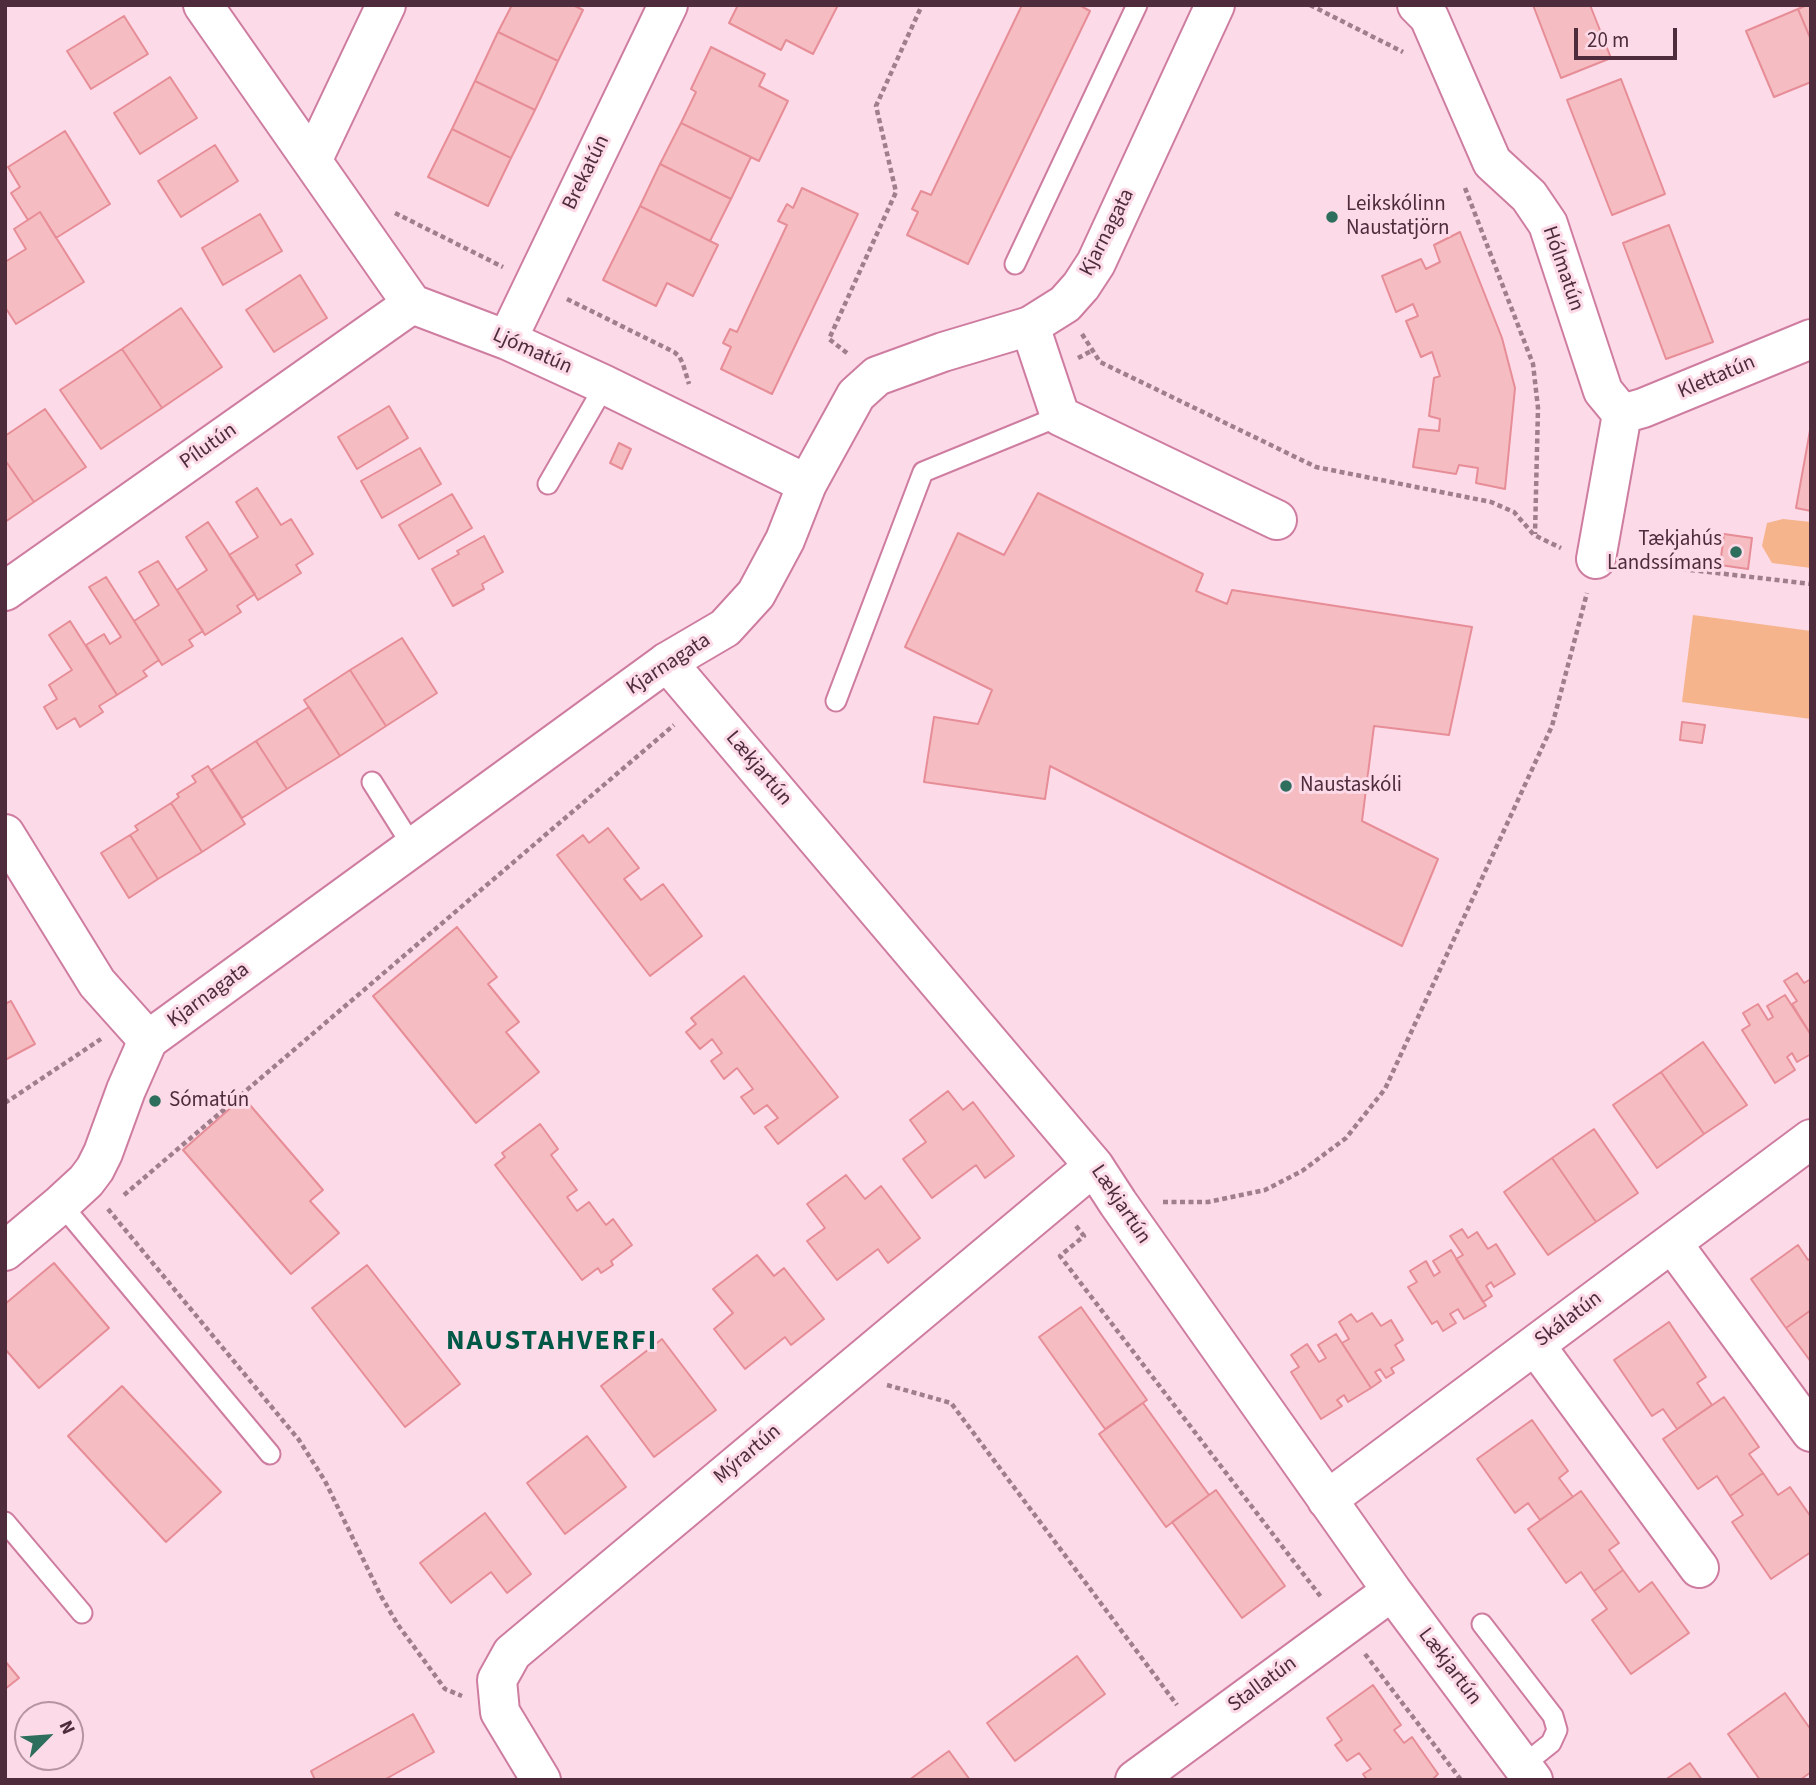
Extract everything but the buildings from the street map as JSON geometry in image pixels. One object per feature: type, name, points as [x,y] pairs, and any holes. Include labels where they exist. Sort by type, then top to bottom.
[{"type":"street","points":[[203,5],[412,304]]},
{"type":"street","points":[[312,161],[386,5]]},
{"type":"street","name":"Brekatún","points":[[507,340],[668,5]]},
{"type":"street","name":"Kjarnagata","points":[[5,1251],[71,1217],[86,1181],[103,1153],[148,1040],[667,662],[725,628],[756,594],[785,540],[807,484],[856,395],[877,376],[943,352],[1030,326],[1065,304],[1096,263],[1216,5]]},
{"type":"street","name":"Hólmatún","points":[[1417,5],[1429,17],[1492,162],[1529,196],[1548,225],[1603,391],[1622,414]]},
{"type":"street","name":"Ljómatún","points":[[412,304],[507,340],[807,484]]},
{"type":"street","name":"Pílutún","points":[[5,591],[412,304]]},
{"type":"street","points":[[1030,326],[1060,416],[1277,520]]},
{"type":"street","name":"Klettatún","points":[[1622,414],[1643,408],[1811,338]]},
{"type":"street","points":[[1596,559],[1622,414]]},
{"type":"street","name":"Lækjartún","points":[[667,662],[1094,1166],[1391,1591],[1528,1773]]},
{"type":"street","points":[[5,834],[97,983],[148,1040]]},
{"type":"street","name":"Skálatún","points":[[1327,1500],[1809,1144]]},
{"type":"street","name":"Mýrartún","points":[[541,1780],[500,1712],[497,1680],[512,1653],[1094,1166]]},
{"type":"street","points":[[1672,1243],[1811,1432]]},
{"type":"street","points":[[1535,1345],[1699,1568]]},
{"type":"street","name":"Stallatún","points":[[1135,1780],[1391,1591]]},
{"type":"lane","points":[[1015,264],[1137,5]]},
{"type":"lane","points":[[548,484],[605,385]]},
{"type":"lane","points":[[836,701],[923,472],[1060,416]]},
{"type":"lane","points":[[372,782],[413,848]]},
{"type":"lane","points":[[71,1217],[270,1454]]},
{"type":"lane","points":[[5,1522],[82,1613]]},
{"type":"lane","points":[[1482,1624],[1553,1716],[1557,1730],[1552,1743],[1528,1773]]},
{"type":"path","points":[[877,376],[829,339],[896,192],[876,106],[922,5]]},
{"type":"path","points":[[1310,5],[1414,58]]},
{"type":"path","points":[[1464,186],[1534,364],[1538,408],[1534,535]]},
{"type":"path","points":[[389,208],[674,352],[679,356],[694,390]]},
{"type":"path","points":[[1065,304],[1100,362],[1316,467],[1491,502],[1514,512],[1534,535],[1562,549],[1596,559],[1811,584]]},
{"type":"path","points":[[1045,371],[1066,365],[1093,350]]},
{"type":"path","points":[[1461,1780],[1060,1256],[1118,1203],[1208,1202],[1265,1190],[1302,1171],[1346,1138],[1385,1090],[1552,726],[1596,559]]},
{"type":"path","points":[[120,1198],[702,702]]},
{"type":"path","points":[[5,1103],[105,1036]]},
{"type":"path","points":[[1054,1199],[1084,1236]]},
{"type":"path","points":[[71,1217],[108,1208],[114,1203]]},
{"type":"path","points":[[108,1208],[299,1440],[325,1481],[398,1625],[445,1689],[500,1712]]},
{"type":"path","points":[[846,1373],[951,1404],[1198,1733]]},
{"type":"shaded area","points":[[1783,519],[1811,522],[1811,568],[1772,563],[1762,546],[1767,523]]},
{"type":"shaded area","points":[[1693,615],[1811,631],[1811,719],[1682,702]]},
{"type":"place","name":"Leikskólinn Naustatjörn","points":[[1332,217]]},
{"type":"place","name":"Tækjahús Landssímans","points":[[1736,552]]},
{"type":"place","name":"Naustaskóli","points":[[1286,786]]},
{"type":"place","name":"Sómatún","points":[[155,1101]]},
{"type":"district","name":"NAUSTAHVERFI","points":[[552,1343]]}]
